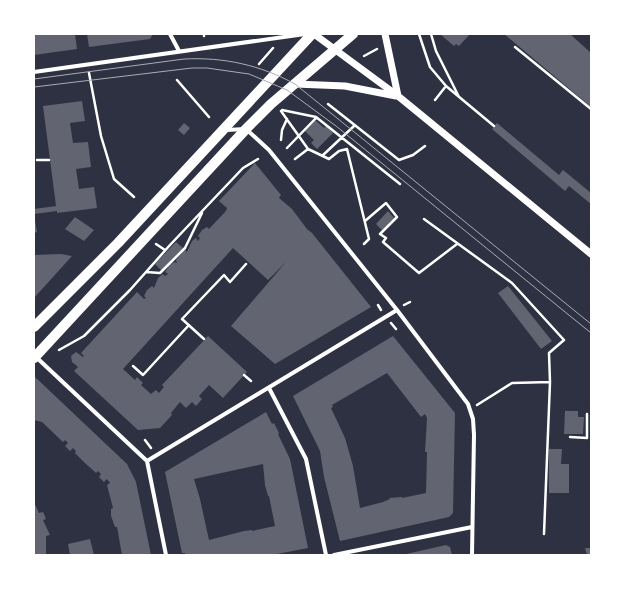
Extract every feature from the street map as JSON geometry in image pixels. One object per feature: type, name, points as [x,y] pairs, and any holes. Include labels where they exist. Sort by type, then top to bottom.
[{"type":"main road","points":[[34,327],[118,244],[313,34]]},
{"type":"main road","points":[[35,357],[246,129],[271,104],[353,34]]},
{"type":"street","points":[[170,34],[179,51]]},
{"type":"street","points":[[34,72],[305,34]]},
{"type":"street","points":[[313,34],[398,96],[591,254]]},
{"type":"street","points":[[386,34],[386,46],[398,96]]},
{"type":"street","points":[[295,84],[345,86],[398,96]]},
{"type":"street","points":[[223,130],[246,129],[269,150],[398,310],[452,382],[470,409],[473,419],[474,436],[472,555]]},
{"type":"street","points":[[146,461],[398,310]]},
{"type":"street","points":[[35,357],[146,461],[166,555]]},
{"type":"street","points":[[269,388],[306,459],[326,555]]},
{"type":"street","points":[[334,555],[472,527]]},
{"type":"path","points":[[419,34],[430,67],[446,86],[494,126]]},
{"type":"path","points":[[431,34],[436,51],[460,98]]},
{"type":"path","points":[[259,64],[276,45]]},
{"type":"path","points":[[516,47],[591,109]]},
{"type":"path","points":[[364,56],[380,48]]},
{"type":"path","points":[[88,64],[91,91],[101,136],[114,179],[134,197]]},
{"type":"path","points":[[177,80],[209,117]]},
{"type":"path","points":[[435,100],[446,86]]},
{"type":"path","points":[[328,104],[399,160],[413,155],[424,146]]},
{"type":"path","points":[[364,244],[370,239],[347,149],[339,151],[329,159],[308,149],[279,109],[316,117],[400,184]]},
{"type":"path","points":[[287,148],[316,117]]},
{"type":"path","points":[[280,140],[287,118]]},
{"type":"path","points":[[322,156],[354,126]]},
{"type":"path","points":[[295,159],[308,149]]},
{"type":"path","points":[[57,351],[84,336],[243,168],[258,159]]},
{"type":"path","points":[[37,160],[49,160]]},
{"type":"path","points":[[365,221],[386,202],[397,217],[380,234],[386,238],[383,242],[419,273],[457,244]]},
{"type":"path","points":[[146,272],[160,273],[185,248],[203,210]]},
{"type":"path","points":[[424,219],[512,283],[564,340],[548,353],[550,382],[544,534]]},
{"type":"path","points":[[156,244],[165,250]]},
{"type":"path","points":[[204,339],[182,319],[224,275],[230,282],[246,264]]},
{"type":"path","points":[[133,366],[143,375],[189,325]]},
{"type":"path","points":[[244,375],[251,381]]},
{"type":"path","points":[[470,409],[512,383],[550,382]]},
{"type":"path","points":[[587,414],[587,438]]},
{"type":"path","points":[[570,438],[587,438],[591,436]]},
{"type":"building","points":[[34,34],[75,34],[77,49],[34,55]]},
{"type":"building","points":[[87,34],[153,34],[150,39],[89,47]]},
{"type":"building","points":[[440,34],[470,34],[459,46],[456,44],[454,46]]},
{"type":"building","points":[[504,34],[570,34],[591,53],[591,107]]},
{"type":"building","points":[[82,101],[85,121],[70,123],[73,143],[88,142],[91,167],[76,169],[79,189],[94,187],[97,208],[34,214],[34,209],[56,206],[43,106]]},
{"type":"building","points":[[315,120],[324,128],[326,126],[333,133],[317,149],[311,143],[314,140],[305,131]]},
{"type":"building","points":[[184,123],[190,128],[184,135],[178,130]]},
{"type":"building","points":[[497,123],[559,175],[563,170],[591,193],[591,204],[569,186],[565,191],[492,129]]},
{"type":"building","points":[[255,163],[281,195],[279,198],[292,209],[371,307],[275,364],[231,326],[286,262],[268,280],[233,248],[123,369],[135,380],[137,377],[143,383],[141,385],[151,394],[156,390],[159,393],[164,387],[162,385],[208,336],[247,372],[223,398],[209,385],[199,396],[202,399],[196,406],[192,402],[186,408],[180,402],[171,413],[172,415],[160,428],[138,430],[74,371],[78,367],[72,362],[71,356],[76,352],[83,357],[84,356],[81,353],[137,292],[144,299],[146,298],[144,296],[147,290],[152,286],[154,288],[158,278],[163,274],[165,276],[168,274],[165,272],[169,266],[174,262],[177,263],[176,260],[185,250],[187,252],[192,241],[196,238],[198,241],[200,238],[198,236],[202,230],[207,227],[209,229],[226,211],[227,208],[219,201]]},
{"type":"building","points":[[388,211],[394,218],[382,230],[376,224]]},
{"type":"building","points":[[34,215],[37,232],[34,233]]},
{"type":"building","points":[[75,217],[94,230],[84,241],[65,229]]},
{"type":"building","points":[[176,242],[183,248],[162,271],[155,264]]},
{"type":"building","points":[[61,254],[72,256],[34,298],[34,255]]},
{"type":"building","points":[[508,286],[552,341],[541,349],[498,293]]},
{"type":"building","points":[[393,336],[455,413],[453,513],[449,517],[340,541],[324,477],[320,451],[293,396]],"holes":[[[387,373],[421,417],[425,414],[427,418],[425,452],[427,452],[426,493],[402,498],[389,498],[390,499],[383,502],[360,508],[353,466],[345,438],[331,408],[333,407],[332,405]]]},
{"type":"building","points":[[34,376],[127,464],[136,482],[151,555],[122,555],[117,527],[115,527],[111,516],[111,509],[113,508],[107,485],[110,483],[107,479],[104,482],[99,477],[101,474],[98,471],[96,473],[85,463],[75,453],[76,451],[73,448],[70,451],[65,446],[68,443],[65,440],[63,442],[42,422],[34,420]]},
{"type":"building","points":[[565,411],[578,411],[578,417],[584,417],[583,434],[564,434]]},
{"type":"building","points":[[266,412],[272,424],[274,423],[290,459],[308,548],[272,555],[185,555],[185,553],[182,553],[165,472]],"holes":[[[263,464],[265,485],[269,496],[275,526],[252,531],[244,531],[209,540],[194,479]]]},
{"type":"building","points":[[549,449],[562,449],[561,464],[569,464],[569,493],[549,493]]},
{"type":"building","points":[[34,502],[39,513],[43,512],[44,514],[46,519],[43,520],[50,535],[46,536],[46,555],[34,555]]},
{"type":"building","points":[[90,539],[94,555],[70,555],[68,544]]},
{"type":"building","points":[[446,545],[450,547],[452,555],[402,555]]},
{"type":"building","points":[[585,548],[591,548],[591,555],[587,555]]},
{"type":"tram line","points":[[34,79],[184,59],[213,59],[227,61],[255,67],[282,77],[295,84],[591,324]]},
{"type":"tram line","points":[[34,87],[192,68],[207,68],[249,74],[287,90],[336,126],[591,333]]}]
